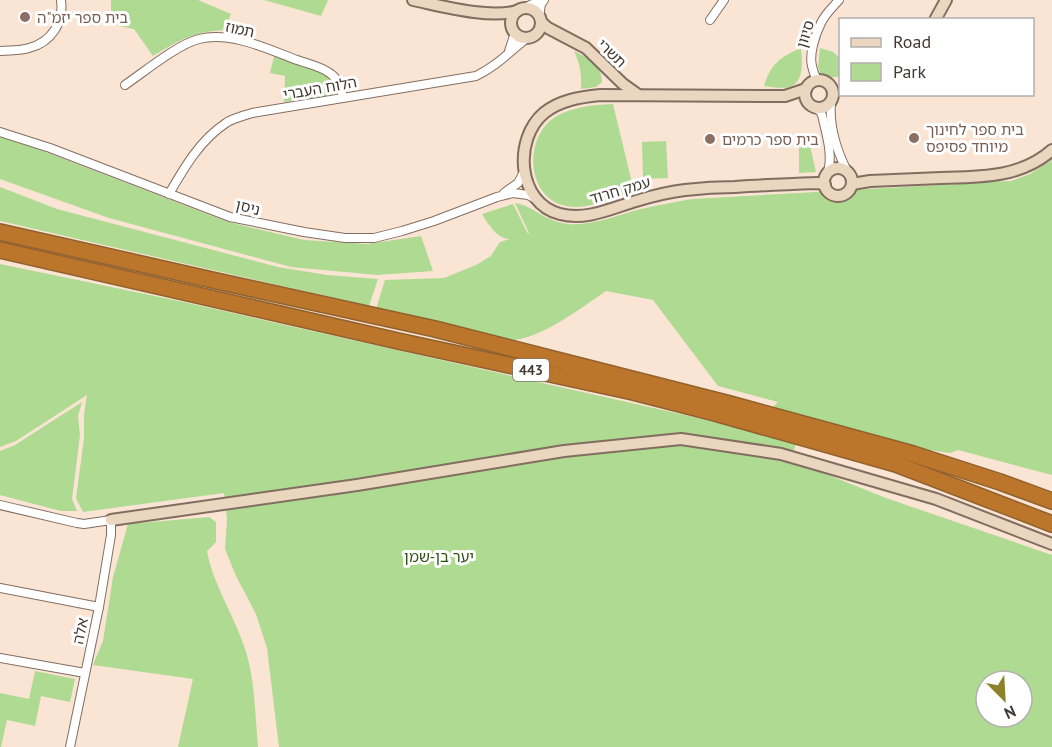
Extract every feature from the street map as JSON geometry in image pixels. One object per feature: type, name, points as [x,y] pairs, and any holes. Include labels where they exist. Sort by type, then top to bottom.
[{"type":"highway","name":"443","points":[[0,232],[435,329],[730,404],[913,454],[1052,501]]},
{"type":"highway","name":"443","points":[[0,250],[715,412],[896,464],[1052,524]]},
{"type":"street","points":[[0,51],[29,48],[49,38],[61,19],[61,0]]},
{"type":"street","points":[[413,0],[491,14],[508,14],[543,0]]},
{"type":"street","points":[[529,38],[539,30],[540,4],[543,0]]},
{"type":"street","points":[[710,20],[724,0]]},
{"type":"street","name":"סיוון","points":[[817,80],[812,65],[815,40],[826,14],[839,0]]},
{"type":"street","points":[[936,18],[946,0]]},
{"type":"street","points":[[519,10],[532,10],[540,19]]},
{"type":"street","points":[[505,57],[511,48],[514,31],[511,24],[512,19],[519,10]]},
{"type":"street","points":[[491,14],[522,38],[545,34],[564,36]]},
{"type":"street","name":"תשרי","points":[[540,19],[548,27],[586,48],[623,84],[637,94]]},
{"type":"street","name":"תמוז","points":[[124,85],[168,55],[196,40],[208,37],[247,42],[325,70],[338,81],[343,97]]},
{"type":"street","name":"הלוח העברי","points":[[169,194],[197,150],[225,124],[238,117],[343,97],[476,76],[489,70],[529,38]]},
{"type":"street","points":[[600,95],[608,88],[610,79],[607,68]]},
{"type":"street","points":[[536,199],[526,181],[524,158],[526,140],[536,121],[544,113],[566,101],[600,95],[637,94],[785,96],[806,89],[817,80],[825,81],[832,88],[839,87]]},
{"type":"street","points":[[806,89],[808,102],[822,115],[830,153],[830,166],[826,180],[830,194],[839,196],[847,193],[852,184],[838,151],[830,113],[833,93],[829,84]]},
{"type":"street","points":[[815,108],[825,107],[831,102]]},
{"type":"street","name":"ניסן","points":[[0,132],[50,148],[230,217],[294,231],[345,238],[374,237],[402,231],[497,197],[520,193],[536,199]]},
{"type":"street","points":[[852,184],[870,181],[991,176],[1016,170],[1035,162],[1052,150]]},
{"type":"street","points":[[826,180],[834,169],[847,171]]},
{"type":"street","name":"ניסן","points":[[497,197],[518,183],[525,170]]},
{"type":"street","name":"עמק חרוד","points":[[536,199],[546,208],[559,214],[584,216],[645,198],[684,190],[818,183],[826,180]]},
{"type":"street","points":[[0,505],[77,523],[90,523],[357,485],[564,451],[681,439],[781,454],[936,500],[1052,544]]},
{"type":"street","name":"אלה","points":[[70,747],[99,607],[111,535],[111,520]]},
{"type":"street","points":[[0,588],[99,607]]},
{"type":"street","points":[[0,658],[85,673]]},
{"type":"green space","points":[[111,0],[198,0],[231,14],[224,30],[187,38],[153,56],[134,29],[109,24]]},
{"type":"green space","points":[[264,0],[328,0],[321,16]]},
{"type":"green space","points":[[801,48],[801,70],[798,81],[783,88],[764,86],[777,62]]},
{"type":"green space","points":[[820,48],[833,52],[839,57],[839,76],[821,75],[818,67]]},
{"type":"green space","points":[[574,51],[589,59],[600,71],[602,82],[596,87],[581,89],[580,70]]},
{"type":"green space","points":[[274,56],[325,75],[333,81],[336,88],[333,95],[284,102],[285,76],[270,73]]},
{"type":"green space","points":[[613,104],[634,191],[580,207],[562,205],[550,199],[536,179],[534,166],[534,153],[543,129],[551,120],[573,109]]},
{"type":"green space","points":[[0,136],[228,222],[304,240],[367,244],[421,236],[433,271],[377,275],[291,267],[109,218],[0,179]]},
{"type":"green space","points":[[666,141],[668,178],[643,179],[642,142]]},
{"type":"green space","points":[[799,141],[809,141],[816,172],[799,173]]},
{"type":"green space","points":[[1052,160],[1052,475],[958,450],[950,453],[907,447],[875,436],[770,410],[778,402],[718,386],[653,300],[606,291],[547,329],[522,339],[511,340],[376,309],[385,280],[444,278],[476,265],[491,256],[500,242],[510,239],[497,234],[482,214],[513,204],[528,234],[515,203],[558,222],[578,224],[692,199],[1011,181],[1030,174]]},
{"type":"green space","points":[[0,187],[57,209],[278,267],[327,275],[378,279],[369,306],[0,221]]},
{"type":"green space","name":"יער בן-שמן","points":[[0,264],[179,301],[698,418],[796,443],[791,460],[886,498],[1052,555],[1052,747],[279,747],[267,648],[256,614],[225,549],[227,520],[224,493],[83,512],[76,498],[87,395],[16,441],[0,447]]},
{"type":"green space","points":[[82,402],[78,416],[80,435],[72,499],[77,511],[61,511],[0,495],[0,451],[15,445]]},
{"type":"green space","points":[[209,517],[216,522],[216,542],[207,551],[214,575],[248,658],[258,747],[178,747],[193,679],[93,665],[103,641],[113,577],[128,524]]},
{"type":"green space","points":[[35,671],[75,679],[70,702],[41,696],[35,726],[7,720],[0,747],[0,693],[29,699]]},
{"type":"place","name":"בית ספר יזמ\"ה","points":[[25,17]]},
{"type":"place","name":"בית ספר לחינוך מיוחד פסיפס","points":[[914,138]]},
{"type":"place","name":"בית ספר כרמים","points":[[710,139]]}]
